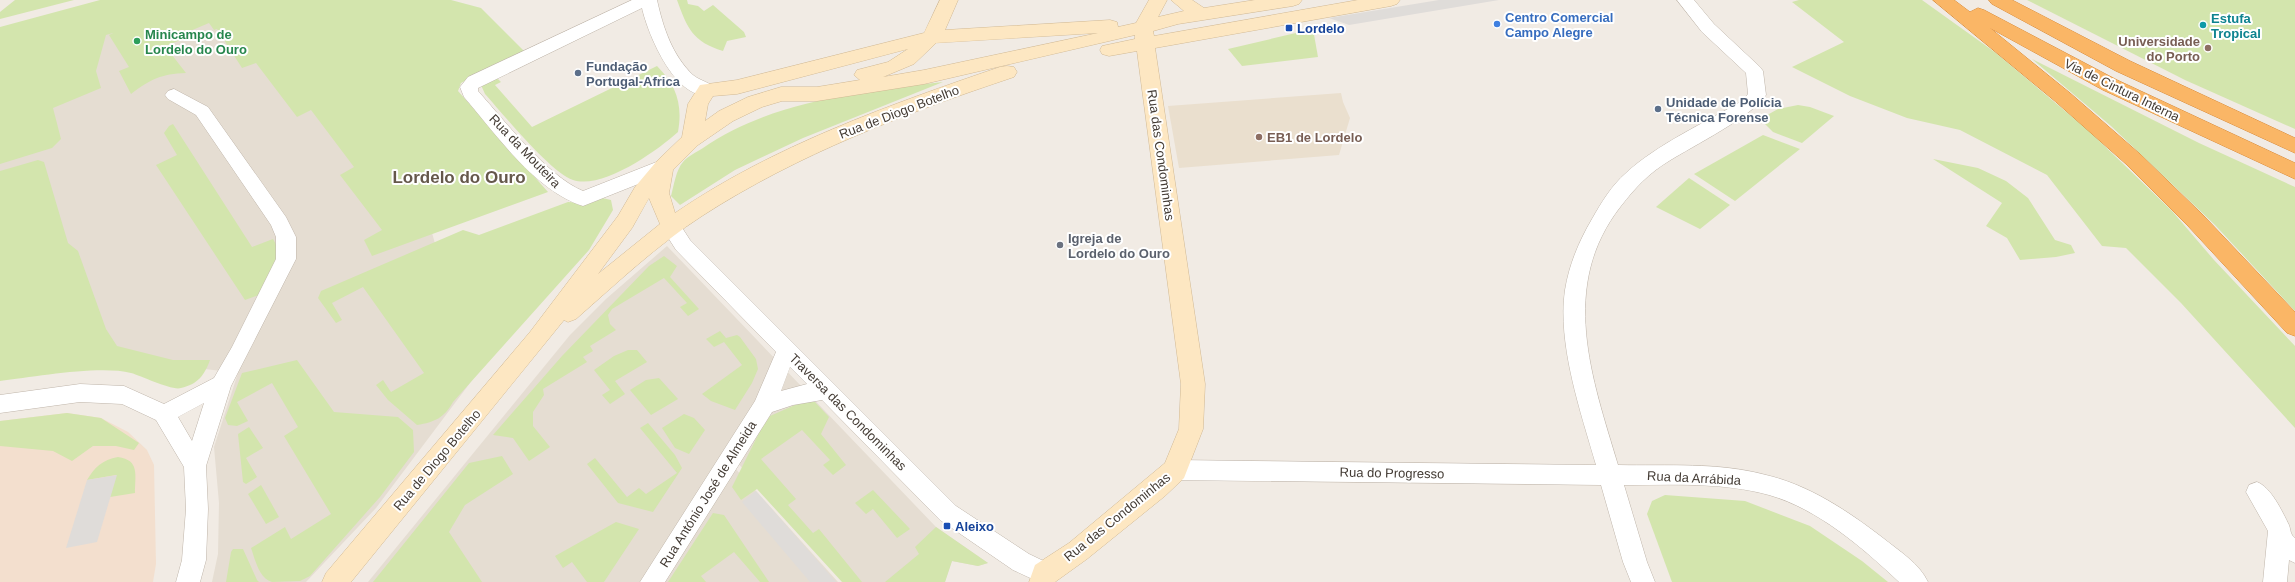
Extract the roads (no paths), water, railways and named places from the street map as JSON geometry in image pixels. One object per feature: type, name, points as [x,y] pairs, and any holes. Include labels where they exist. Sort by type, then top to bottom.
[{"type":"highway","points":[[1942,0],[2031,70],[2133,159],[2194,218],[2295,327]]},
{"type":"highway","name":"Via de Cintura Interna","points":[[1954,0],[2110,85],[2295,172]]},
{"type":"highway","name":"Via de Cintura Interna","points":[[1998,0],[2123,66],[2295,146]]},
{"type":"main road","points":[[781,94],[812,84],[886,69],[919,52],[932,37],[942,20],[949,0]]},
{"type":"main road","points":[[1138,34],[1158,0]]},
{"type":"main road","points":[[1180,0],[1200,14]]},
{"type":"main road","points":[[1138,34],[1200,14],[1292,0]]},
{"type":"main road","points":[[691,140],[698,104],[707,90],[736,87],[932,37],[1108,26],[1138,34],[1391,0]]},
{"type":"main road","name":"Rua de Diogo Botelho","points":[[538,338],[635,255],[672,228],[719,196],[814,146],[891,112],[1013,70],[1138,34]]},
{"type":"main road","name":"Rua de Diogo Botelho","points":[[335,582],[538,338],[625,222],[642,192],[664,166],[691,140],[726,116],[755,102],[781,94],[817,94],[924,77],[1138,34]]},
{"type":"main road","name":"Rua das Condominhas","points":[[1043,577],[1078,551],[1156,488],[1175,470],[1191,429],[1193,384],[1138,34]]},
{"type":"main road","points":[[736,87],[755,102]]},
{"type":"main road","points":[[664,166],[658,190],[658,199],[672,228]]},
{"type":"street","points":[[648,0],[653,21],[673,61],[688,80],[707,90]]},
{"type":"street","name":"Rua da Mouteira","points":[[648,0],[474,81],[469,86],[470,93],[553,184],[573,198],[583,200],[664,166]]},
{"type":"street","points":[[1643,582],[1635,562],[1583,384],[1575,334],[1575,290],[1588,244],[1606,211],[1632,178],[1659,158],[1748,105],[1757,95],[1754,71],[1708,28],[1685,0]]},
{"type":"street","points":[[174,95],[202,111],[279,222],[286,236],[286,259],[239,353],[221,384],[195,466],[197,509],[194,560],[188,582]]},
{"type":"street","name":"Traversa das Condominhas","points":[[672,228],[683,245],[948,513],[1043,577]]},
{"type":"street","name":"Rua António José de Almeida","points":[[652,582],[749,427],[764,406],[787,350]]},
{"type":"street","points":[[164,414],[221,384]]},
{"type":"street","name":"Rua António José de Almeida","points":[[764,406],[792,396],[827,390]]},
{"type":"street","points":[[0,404],[80,393],[124,395],[164,414],[195,466]]},
{"type":"street","name":"Rua do Progresso","points":[[1175,470],[1610,475]]},
{"type":"street","name":"Rua da Arrábida","points":[[1610,475],[1707,476],[1754,481],[1776,487],[1823,510],[1852,529],[1916,582]]},
{"type":"street","points":[[2257,492],[2279,529],[2287,546],[2275,582]]},
{"type":"place","name":"Centro Comercial Campo Alegre","points":[[1497,24]]},
{"type":"place","name":"Estufa Tropical","points":[[2203,25]]},
{"type":"place","name":"Lordelo","points":[[1289,28]]},
{"type":"place","name":"Minicampo de Lordelo do Ouro","points":[[137,41]]},
{"type":"place","name":"Universidade do Porto","points":[[2208,48]]},
{"type":"place","name":"Fundação Portugal-Africa","points":[[578,73]]},
{"type":"place","name":"Unidade de Polícia Técnica Forense","points":[[1658,109]]},
{"type":"place","name":"EB1 de Lordelo","points":[[1259,137]]},
{"type":"place","name":"Igreja de Lordelo do Ouro","points":[[1060,245]]},
{"type":"place","name":"Aleixo","points":[[947,526]]},
{"type":"district","name":"Lordelo do Ouro","points":[[459,177]]}]
